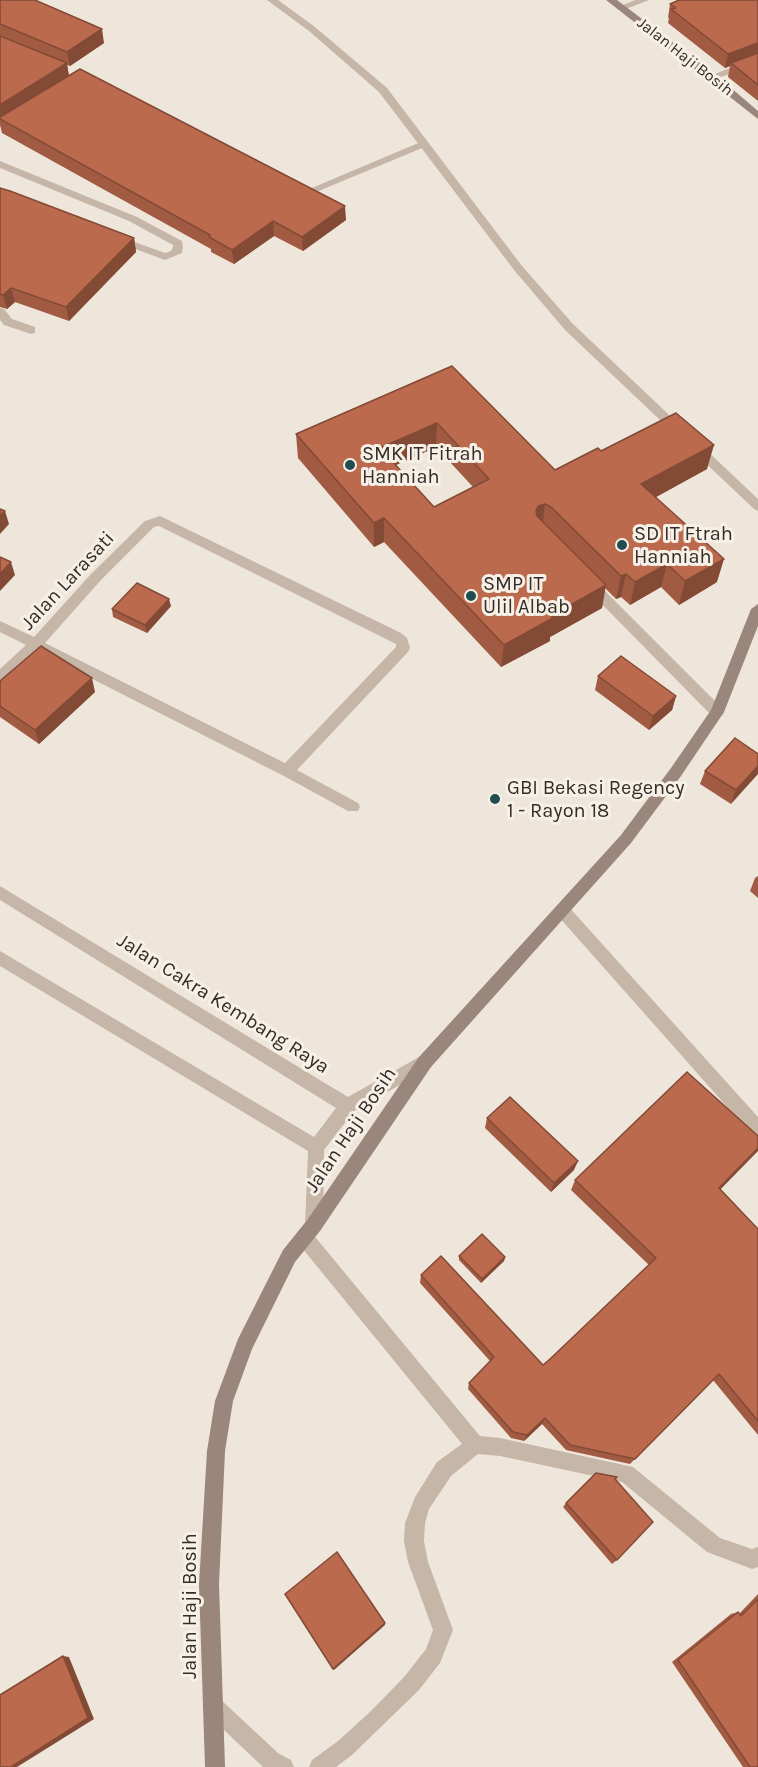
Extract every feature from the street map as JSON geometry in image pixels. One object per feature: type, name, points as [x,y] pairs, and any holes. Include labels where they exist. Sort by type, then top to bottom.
[{"type":"main road","name":"Jalan Haji Bosih","points":[[610,0],[712,77],[758,116]]},
{"type":"main road","name":"Jalan Haji Bosih","points":[[215,1767],[209,1584],[216,1451],[224,1401],[244,1345],[289,1256],[309,1231],[425,1062],[626,839],[717,712],[758,609]]},
{"type":"street","points":[[272,0],[312,29],[383,90],[518,268],[569,327],[758,506]]},
{"type":"street","points":[[621,8],[644,0]]},
{"type":"street","points":[[712,77],[758,60]]},
{"type":"street","points":[[294,187],[309,195],[423,144]]},
{"type":"street","points":[[0,164],[133,219],[178,243],[178,247],[176,252],[165,257],[110,236]]},
{"type":"street","points":[[0,312],[8,322],[31,330]]},
{"type":"street","name":"Jalan Larasati","points":[[0,677],[37,643],[96,576],[150,524],[160,521],[402,642],[403,648],[287,771]]},
{"type":"street","points":[[582,576],[717,712]]},
{"type":"street","points":[[0,626],[287,771],[353,807]]},
{"type":"street","name":"Jalan Cakra Kembang Raya","points":[[0,892],[348,1106]]},
{"type":"street","points":[[563,911],[758,1129]]},
{"type":"street","points":[[0,958],[316,1147]]},
{"type":"street","points":[[425,1062],[348,1106],[316,1147],[309,1231],[475,1445]]},
{"type":"street","points":[[319,1767],[345,1748],[378,1718],[412,1683],[433,1656],[443,1630],[418,1562],[414,1541],[415,1523],[422,1504],[444,1469],[475,1445],[500,1447],[626,1474],[714,1545],[752,1559],[758,1557]]},
{"type":"street","points":[[213,1706],[271,1760],[284,1767]]},
{"type":"building","points":[[0,0],[35,0],[102,29],[67,52],[0,24]]},
{"type":"building","points":[[679,0],[758,0],[758,43],[728,54],[671,9],[676,8],[670,4]]},
{"type":"building","points":[[0,36],[67,63],[0,105]]},
{"type":"building","points":[[758,53],[758,85],[731,63]]},
{"type":"building","points":[[80,69],[345,206],[302,237],[273,221],[232,250],[209,237],[210,235],[0,119]]},
{"type":"building","points":[[0,188],[134,238],[66,307],[11,288],[3,295],[0,294]]},
{"type":"building","points":[[452,366],[555,470],[598,448],[601,451],[676,413],[714,445],[641,484],[724,559],[685,581],[667,564],[635,582],[626,574],[621,576],[551,507],[545,504],[538,506],[537,516],[606,585],[504,645],[384,518],[374,523],[296,434]],"holes":[[[437,423],[489,479],[434,507],[380,448]]]},
{"type":"building","points":[[0,557],[11,562],[0,574]]},
{"type":"building","points":[[137,583],[169,599],[145,625],[112,609]]},
{"type":"building","points":[[41,646],[92,678],[35,730],[0,706],[0,681]]},
{"type":"building","points":[[621,656],[676,696],[653,716],[598,676]]},
{"type":"building","points":[[735,738],[758,754],[758,766],[736,790],[705,771]]},
{"type":"building","points":[[687,1072],[758,1136],[758,1148],[719,1188],[758,1229],[758,1421],[719,1374],[635,1459],[570,1445],[545,1418],[527,1435],[513,1432],[469,1383],[494,1357],[421,1275],[441,1256],[543,1365],[656,1258],[575,1180]]},
{"type":"building","points":[[510,1097],[578,1161],[554,1183],[487,1118]]},
{"type":"building","points":[[482,1234],[505,1257],[482,1279],[459,1256]]},
{"type":"building","points":[[596,1473],[617,1477],[615,1479],[653,1522],[617,1560],[566,1503]]},
{"type":"building","points":[[337,1552],[385,1623],[333,1669],[285,1594]]},
{"type":"building","points":[[758,1599],[758,1767],[750,1767],[678,1660],[738,1612],[741,1616]]},
{"type":"building","points":[[63,1656],[88,1718],[11,1767],[0,1767],[0,1695]]},
{"type":"place","name":"SMK IT Fitrah Hanniah","points":[[350,465]]},
{"type":"place","name":"SD IT Ftrah Hanniah","points":[[622,545]]},
{"type":"place","name":"SMP IT Ulil Albab","points":[[471,596]]},
{"type":"place","name":"GBI Bekasi Regency 1 - Rayon 18","points":[[495,799]]}]
